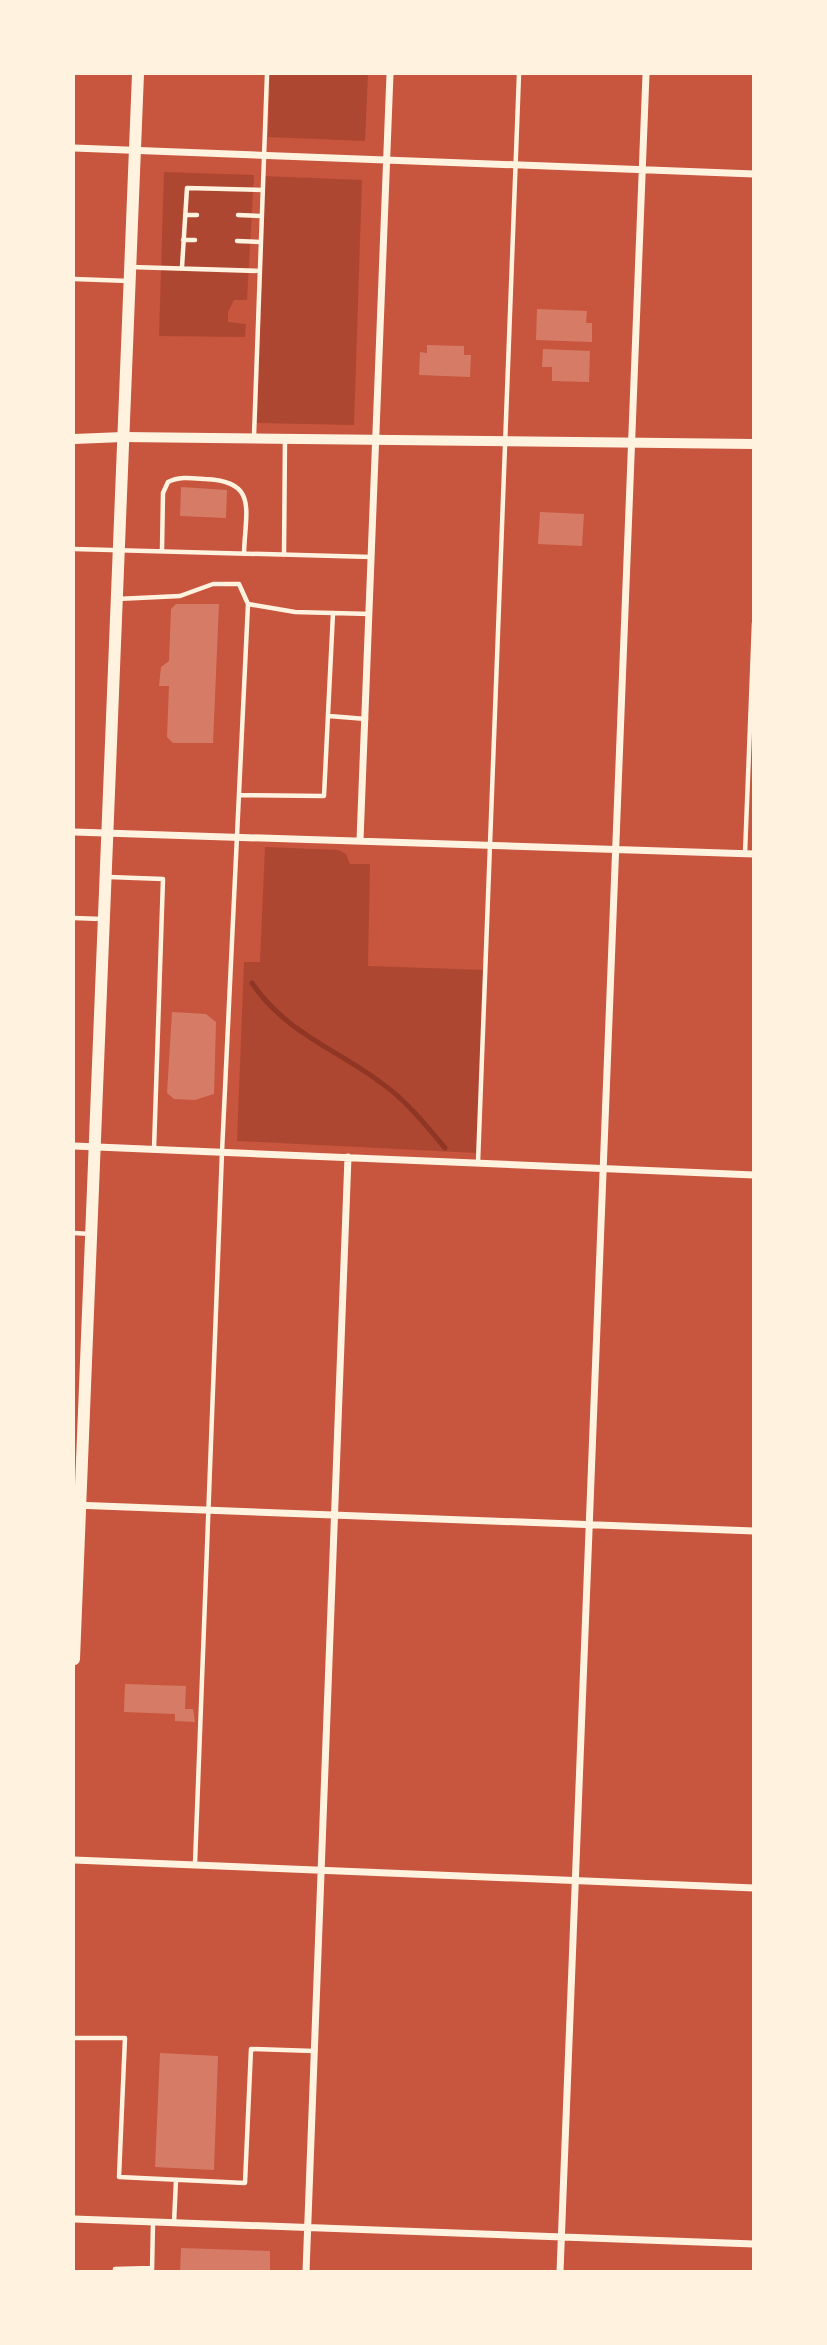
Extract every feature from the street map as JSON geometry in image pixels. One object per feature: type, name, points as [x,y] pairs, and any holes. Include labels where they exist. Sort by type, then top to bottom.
[{"type":"main road","points":[[74,1659],[77,1505],[92,1234],[138,74]]},
{"type":"main road","points":[[74,439],[123,437]]},
{"type":"street","points":[[360,840],[378,439],[390,74]]},
{"type":"street","points":[[560,2272],[646,74]]},
{"type":"street","points":[[74,148],[754,174]]},
{"type":"street","points":[[123,437],[754,444]]},
{"type":"street","points":[[74,832],[749,854]]},
{"type":"street","points":[[74,1146],[754,1175]]},
{"type":"street","points":[[306,2272],[348,1157]]},
{"type":"street","points":[[77,1505],[754,1531]]},
{"type":"street","points":[[74,1860],[754,1888]]},
{"type":"street","points":[[74,2219],[754,2244]]},
{"type":"lane","points":[[254,438],[267,74]]},
{"type":"lane","points":[[478,1163],[519,74]]},
{"type":"lane","points":[[182,267],[187,188],[263,190]]},
{"type":"lane","points":[[185,215],[197,215]]},
{"type":"lane","points":[[238,215],[262,216]]},
{"type":"lane","points":[[183,240],[195,240]]},
{"type":"lane","points":[[237,241],[261,242]]},
{"type":"lane","points":[[130,267],[260,271]]},
{"type":"lane","points":[[74,279],[130,281]]},
{"type":"lane","points":[[284,555],[285,439]]},
{"type":"lane","points":[[162,551],[163,493],[167,482],[180,478],[227,480],[240,487],[245,498],[244,554]]},
{"type":"lane","points":[[74,549],[373,558]]},
{"type":"lane","points":[[117,598],[180,596],[213,584],[239,584],[248,604],[222,1152],[195,1864]]},
{"type":"lane","points":[[248,604],[295,612],[370,614]]},
{"type":"lane","points":[[240,795],[324,796],[333,613]]},
{"type":"lane","points":[[749,854],[754,623]]},
{"type":"lane","points":[[328,716],[367,719]]},
{"type":"lane","points":[[106,876],[163,879],[154,1149]]},
{"type":"lane","points":[[74,918],[105,919]]},
{"type":"lane","points":[[74,1233],[92,1234]]},
{"type":"lane","points":[[74,2038],[125,2038],[119,2177],[245,2183],[251,2049],[315,2051]]},
{"type":"lane","points":[[174,2222],[176,2180]]},
{"type":"lane","points":[[115,2272],[115,2269],[152,2270],[153,2222]]},
{"type":"shaded area","points":[[270,74],[368,74],[365,141],[268,137]]},
{"type":"shaded area","points":[[164,172],[254,175],[247,300],[234,300],[228,312],[228,322],[246,324],[245,337],[159,336]]},
{"type":"shaded area","points":[[265,176],[362,180],[354,425],[257,423]]},
{"type":"shaded area","points":[[265,847],[338,850],[346,854],[350,864],[370,864],[368,966],[485,970],[476,1153],[237,1141],[244,962],[260,962]]},
{"type":"building","points":[[537,309],[587,311],[586,323],[592,323],[592,342],[536,340]]},
{"type":"building","points":[[427,345],[464,346],[464,355],[471,355],[470,377],[419,375],[420,352],[427,353]]},
{"type":"building","points":[[543,349],[590,351],[589,382],[552,381],[552,367],[542,367]]},
{"type":"building","points":[[181,487],[227,490],[226,518],[180,516]]},
{"type":"building","points":[[540,512],[584,514],[582,546],[538,544]]},
{"type":"building","points":[[176,604],[219,604],[213,743],[173,743],[167,737],[169,686],[159,686],[161,667],[169,661],[171,609]]},
{"type":"building","points":[[172,1012],[206,1014],[216,1022],[214,1094],[195,1100],[174,1099],[167,1093]]},
{"type":"building","points":[[125,1684],[186,1686],[185,1709],[193,1709],[195,1722],[175,1721],[175,1714],[124,1712]]},
{"type":"building","points":[[160,2053],[218,2056],[214,2170],[155,2167]]},
{"type":"building","points":[[181,2248],[270,2251],[270,2272],[180,2272]]},
{"type":"waterway","points":[[252,983],[265,1000],[295,1027],[389,1089],[415,1113],[445,1148]]}]
